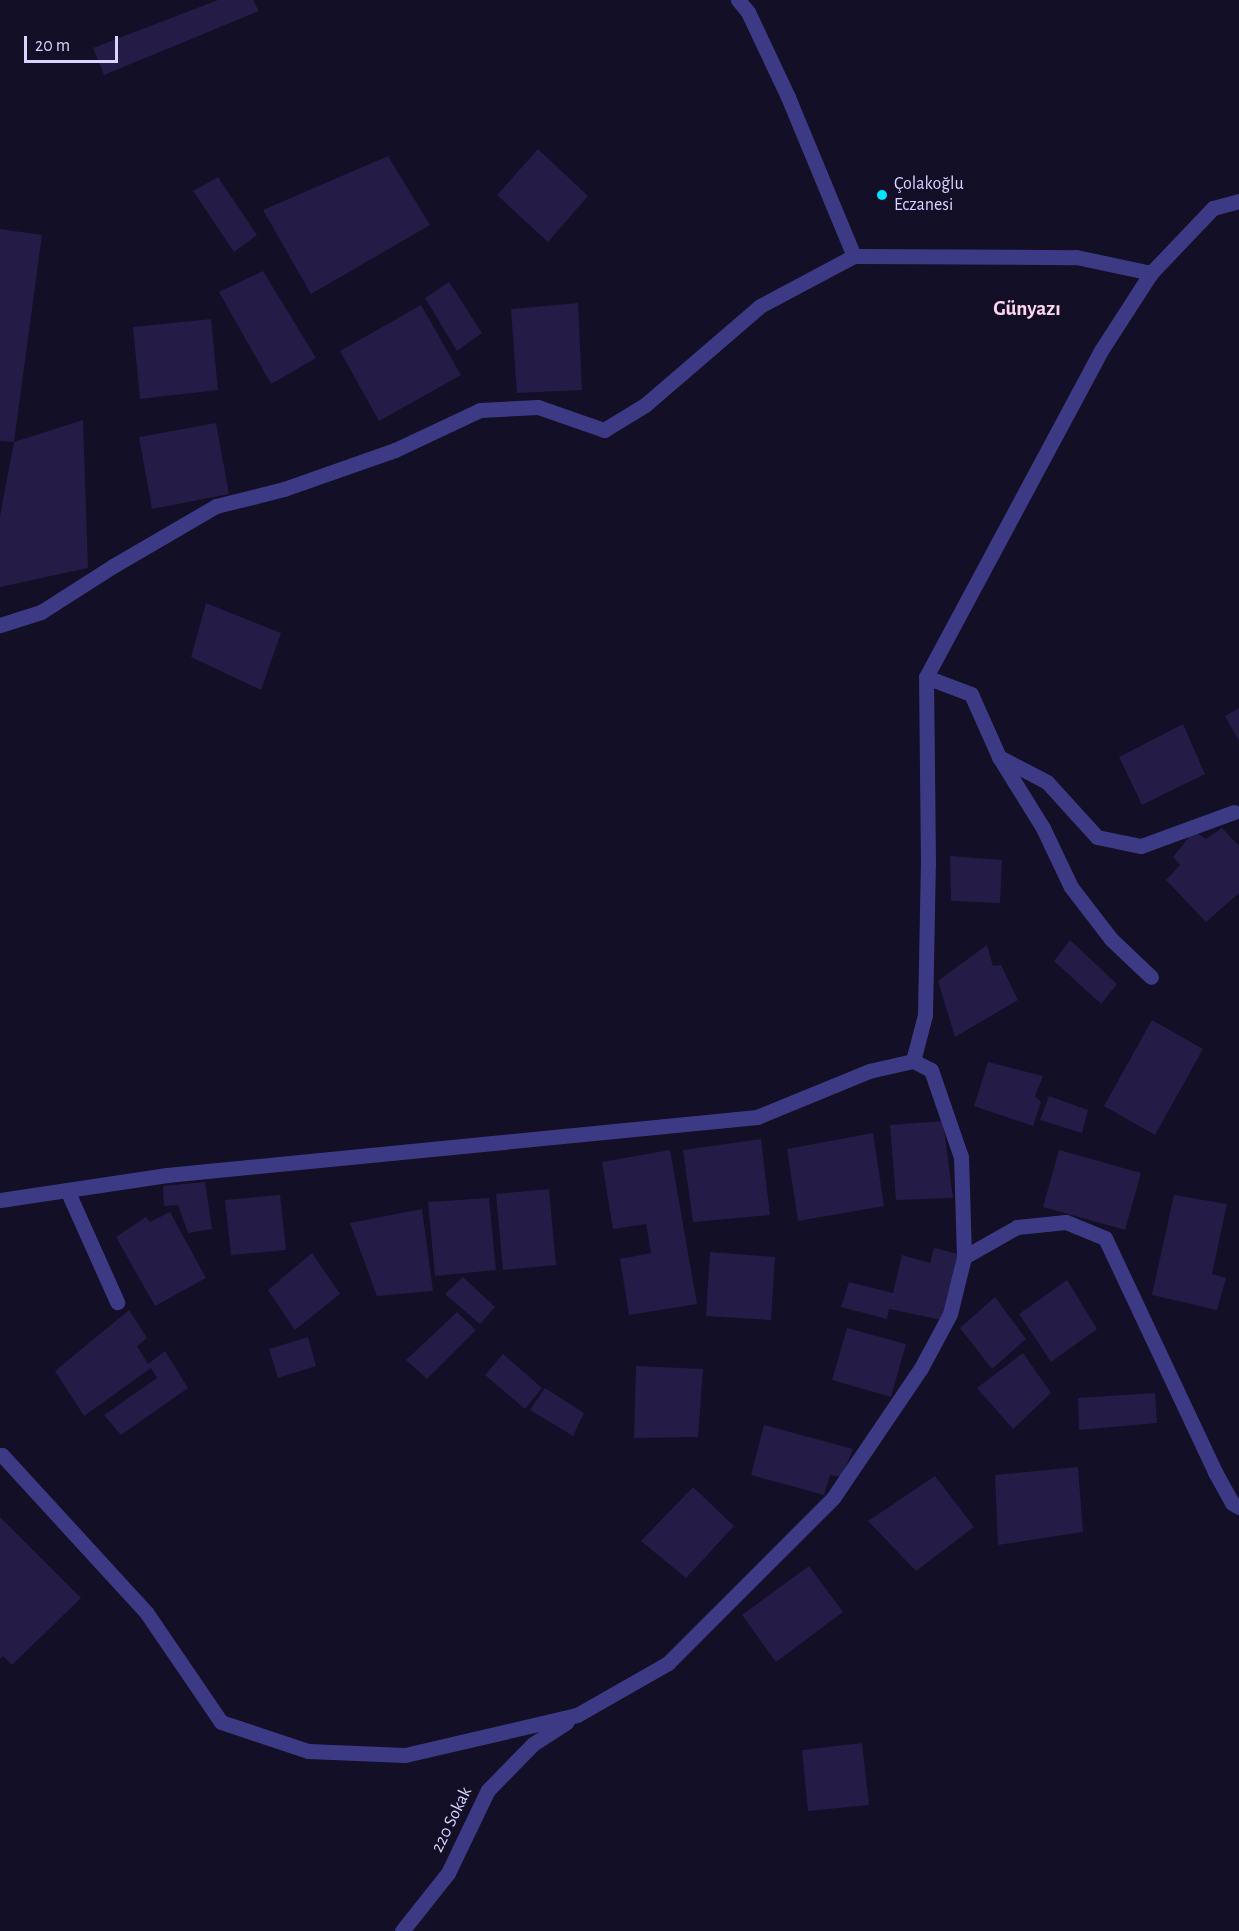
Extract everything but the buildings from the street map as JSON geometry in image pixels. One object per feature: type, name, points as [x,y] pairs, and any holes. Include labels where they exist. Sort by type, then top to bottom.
[{"type":"street","points":[[738,0],[748,12],[788,97],[854,256]]},
{"type":"street","points":[[913,1061],[925,1015],[928,865],[926,677],[1102,350],[1151,273],[1213,208],[1239,201]]},
{"type":"street","points":[[0,625],[41,612],[113,566],[216,506],[284,489],[395,450],[480,410],[538,407],[604,430],[645,405],[760,306],[854,256],[1076,258],[1151,273]]},
{"type":"street","points":[[926,677],[971,694],[999,757],[1043,828],[1071,887],[1111,939],[1151,977]]},
{"type":"street","points":[[999,757],[1047,782],[1097,837],[1141,846],[1234,812]]},
{"type":"street","points":[[0,1200],[167,1175],[757,1117],[869,1071],[913,1061],[931,1070],[962,1157],[964,1257],[950,1314],[921,1368],[833,1498],[668,1663],[577,1715],[405,1755],[308,1751],[221,1722],[146,1612],[2,1455],[0,1456]]},
{"type":"street","points":[[67,1190],[117,1302]]},
{"type":"street","points":[[964,1257],[1017,1227],[1066,1222],[1105,1238],[1215,1472],[1233,1503],[1239,1508]]},
{"type":"street","name":"220 Sokak","points":[[402,1931],[448,1873],[488,1790],[533,1744],[577,1715]]},
{"type":"place","name":"Çolakoğlu Eczanesi","points":[[882,195]]},
{"type":"district","name":"Günyazı","points":[[1027,309]]}]
